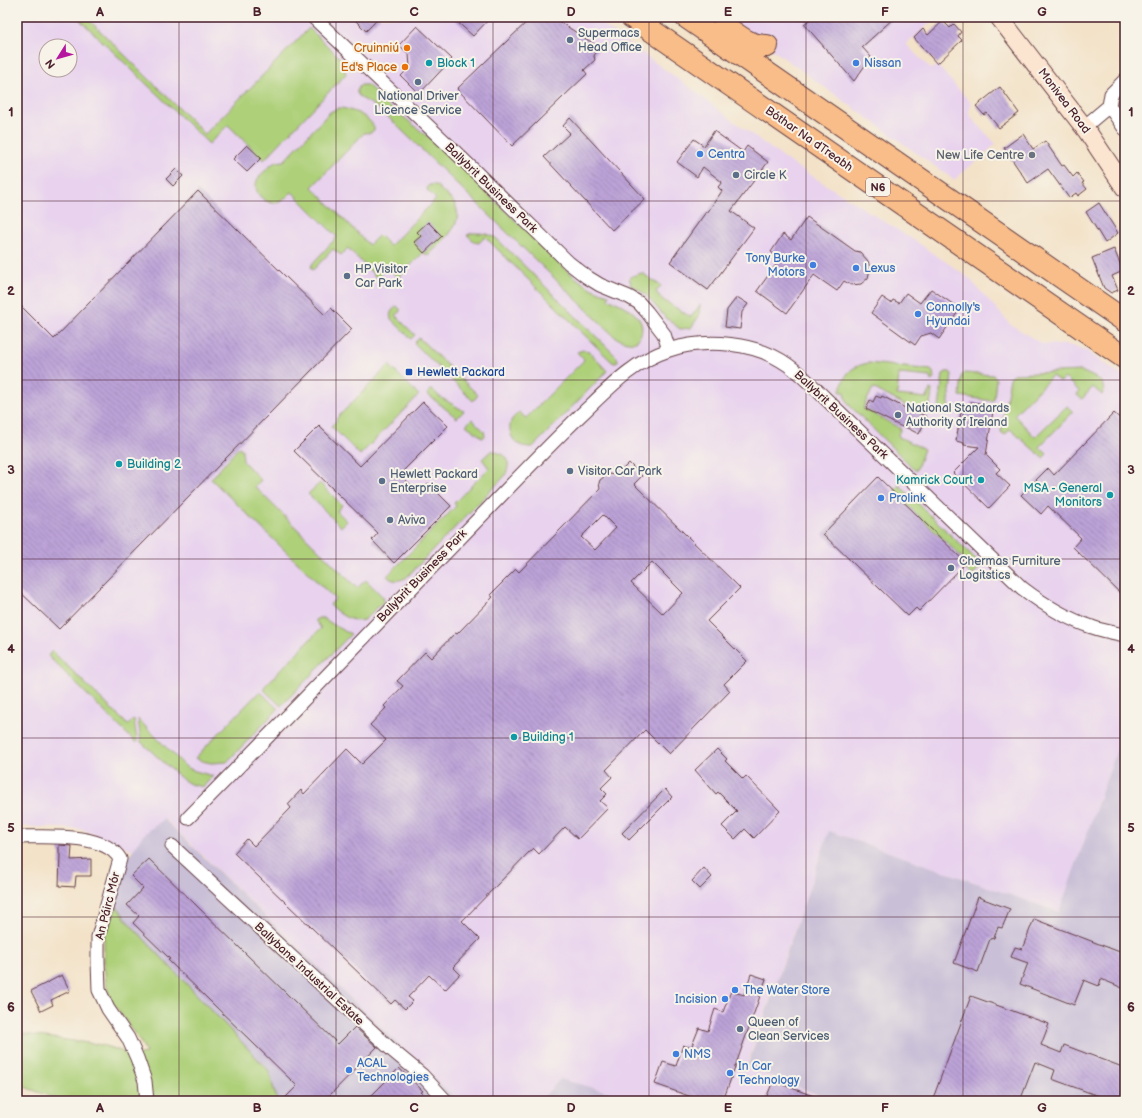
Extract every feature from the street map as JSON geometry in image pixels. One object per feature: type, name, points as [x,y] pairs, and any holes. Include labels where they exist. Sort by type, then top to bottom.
[{"type":"highway","name":"Bóthar Na dTreabh","points":[[632,17],[1125,358]]},
{"type":"highway","name":"N6","points":[[686,17],[1125,321]]},
{"type":"highway","points":[[710,17],[749,42],[760,46],[767,46]]},
{"type":"main road","name":"Monivea Road","points":[[999,17],[1084,127],[1125,188]]},
{"type":"street","name":"Ballybrit Business Park","points":[[313,17],[569,263],[600,285],[630,297],[639,304],[664,334],[669,350]]},
{"type":"street","points":[[1125,80],[1110,94],[1109,106],[1125,129]]},
{"type":"street","points":[[1084,127],[1109,106]]},
{"type":"street","name":"Ballybrit Business Park","points":[[188,818],[530,465],[626,372],[669,350],[699,344],[736,345],[753,349],[778,359],[787,365],[803,377],[832,404],[1034,597],[1075,621],[1125,635]]},
{"type":"street","name":"An Páirc Mór","points":[[17,837],[69,837],[98,842],[117,852],[120,859],[98,938],[99,990],[108,1009],[128,1038],[137,1058],[144,1081],[147,1101]]},
{"type":"street","name":"Ballybane Industrial Estate","points":[[172,846],[393,1051],[422,1075],[446,1101]]},
{"type":"shaded area","points":[[17,17],[592,17],[692,89],[785,159],[917,242],[969,278],[1010,324],[1042,344],[1066,345],[1085,350],[1125,378],[1125,727],[1059,912],[829,831],[746,1067],[832,1101],[642,1101],[560,1079],[540,1101],[458,1101],[165,819],[143,835],[133,850],[80,829],[17,826]]},
{"type":"shaded area","points":[[727,17],[936,17],[906,44],[931,69],[937,65],[971,103],[969,113],[972,118],[996,144],[954,180]]},
{"type":"shaded area","points":[[1125,727],[1125,1101],[834,1101],[747,1067],[829,831],[1059,912]]},
{"type":"shaded area","points":[[164,819],[458,1101],[277,1101],[269,1071],[127,921],[115,903],[116,892],[124,867],[133,850],[143,835]]},
{"type":"shaded area","points":[[560,1079],[642,1101],[540,1101]]},
{"type":"green space","points":[[77,17],[86,17],[205,134],[309,28],[342,60],[346,74],[264,160],[228,125],[209,144]]},
{"type":"green space","points":[[361,85],[368,85],[390,108],[405,118],[438,145],[575,277],[594,290],[609,295],[608,299],[630,310],[636,315],[642,327],[641,334],[636,342],[620,340],[615,337],[377,107],[360,97],[357,92]]},
{"type":"green space","points":[[339,108],[344,108],[362,115],[373,124],[374,130],[364,133],[312,187],[369,245],[379,235],[390,246],[436,199],[427,190],[428,186],[430,185],[436,186],[449,197],[454,203],[457,211],[455,225],[451,232],[428,256],[424,253],[441,236],[421,236],[414,242],[424,252],[398,278],[388,267],[377,278],[348,248],[341,255],[333,249],[313,270],[311,268],[312,264],[337,237],[292,192],[283,200],[272,203],[266,201],[258,194],[256,183],[259,177],[273,163],[284,161],[330,112]]},
{"type":"green space","points":[[472,233],[487,234],[496,238],[616,356],[618,360],[617,362],[614,363],[611,361],[485,237],[479,243],[475,242],[467,235]]},
{"type":"green space","points":[[642,273],[661,286],[656,292],[663,300],[691,317],[700,305],[699,316],[691,328],[680,329],[665,317],[645,294],[630,285],[631,281],[629,280],[632,276]]},
{"type":"green space","points":[[397,306],[400,311],[396,316],[415,335],[411,339],[391,319],[391,312]]},
{"type":"green space","points":[[419,338],[478,395],[473,401],[414,343]]},
{"type":"green space","points":[[583,350],[589,351],[607,371],[533,447],[523,446],[514,441],[510,430],[512,419],[519,412],[526,418],[584,360],[577,352]]},
{"type":"green space","points":[[869,363],[931,370],[933,372],[934,379],[931,381],[930,377],[899,374],[897,395],[927,398],[930,389],[932,390],[928,415],[914,408],[912,409],[873,388],[863,408],[901,429],[898,434],[899,437],[924,449],[916,471],[850,406],[846,399],[845,392],[840,392],[844,380],[849,372],[857,366]]},
{"type":"green space","points":[[389,365],[419,395],[360,455],[331,426]]},
{"type":"green space","points":[[1081,371],[1102,382],[1104,390],[1102,395],[1093,387],[1082,399],[1077,395],[1079,391],[1065,378],[1061,382],[1052,376],[1014,415],[1035,437],[1067,406],[1073,412],[1039,447],[1047,454],[1043,458],[1010,429],[1005,435],[1001,432],[1010,378],[1013,374]]},
{"type":"green space","points":[[950,372],[952,374],[948,410],[939,409],[943,374]]},
{"type":"green space","points":[[964,373],[993,375],[996,379],[994,399],[992,401],[960,396],[962,375]]},
{"type":"green space","points":[[432,389],[440,397],[464,411],[457,418],[427,394]]},
{"type":"green space","points":[[472,419],[484,431],[485,436],[483,438],[466,425]]},
{"type":"green space","points":[[239,447],[242,449],[243,461],[261,480],[255,487],[357,588],[366,580],[383,597],[384,601],[364,620],[359,621],[350,619],[330,605],[335,599],[211,479]]},
{"type":"green space","points":[[492,450],[504,455],[508,460],[508,469],[504,477],[406,578],[396,580],[389,578],[387,576],[456,506],[454,503],[489,468],[482,459]]},
{"type":"green space","points":[[320,483],[342,505],[337,511],[347,521],[341,527],[308,494]]},
{"type":"green space","points":[[899,485],[982,565],[972,576],[964,568],[968,563],[900,498],[901,496],[894,490]]},
{"type":"green space","points":[[323,618],[351,634],[281,706],[265,691],[264,687],[321,628],[315,620]]},
{"type":"green space","points":[[52,651],[128,725],[134,719],[136,743],[48,656]]},
{"type":"green space","points":[[259,692],[278,709],[227,762],[211,763],[195,758]]},
{"type":"green space","points":[[138,719],[186,767],[213,776],[203,787],[190,784],[182,779],[141,742]]},
{"type":"green space","points":[[117,906],[127,921],[269,1071],[277,1101],[61,1101],[17,1084],[17,1033],[102,1045],[133,1055],[146,1053],[143,1046],[110,998],[106,983],[104,965],[104,937]]},
{"type":"building","points":[[352,17],[380,17],[366,31]]},
{"type":"building","points":[[452,17],[491,17],[473,36]]},
{"type":"building","points":[[532,17],[552,17],[599,47],[594,56],[595,60],[584,70],[587,74],[512,146],[457,89]]},
{"type":"building","points":[[813,17],[895,17],[862,47],[871,57],[854,81],[804,24]]},
{"type":"building","points":[[943,21],[950,28],[954,24],[961,32],[958,36],[962,40],[937,64],[914,38],[923,29],[928,35]]},
{"type":"building","name":"Block 1","points":[[417,26],[452,59],[419,94],[401,76],[410,67],[409,54],[399,45]]},
{"type":"building","points":[[1000,87],[1019,113],[999,128],[987,113],[984,115],[976,106]]},
{"type":"building","points":[[570,118],[645,199],[612,230],[544,157],[570,133],[563,126]]},
{"type":"building","points":[[714,131],[743,152],[747,146],[768,162],[731,211],[754,228],[708,290],[670,262],[722,191],[718,187],[722,182],[703,167],[697,177],[677,162],[694,139],[704,146]]},
{"type":"building","name":"New Life Centre","points":[[1023,134],[1033,149],[1045,141],[1062,166],[1064,165],[1073,177],[1077,173],[1087,189],[1078,196],[1076,193],[1069,198],[1048,169],[1028,183],[1004,148]]},
{"type":"building","points":[[247,145],[261,158],[247,172],[233,159]]},
{"type":"building","points":[[176,169],[183,176],[173,186],[166,179]]},
{"type":"building","name":"Building 2","points":[[198,191],[325,315],[331,308],[352,329],[59,629],[17,589],[17,302],[54,339]]},
{"type":"building","points":[[1099,203],[1118,233],[1105,243],[1086,212]]},
{"type":"building","points":[[807,217],[855,251],[860,252],[868,261],[870,269],[868,278],[861,284],[851,285],[844,281],[837,291],[814,275],[787,313],[757,291],[780,259],[771,252],[783,234],[791,240]]},
{"type":"building","points":[[428,222],[442,236],[424,253],[414,242],[421,236],[417,232]]},
{"type":"building","points":[[1114,249],[1123,271],[1112,276],[1118,290],[1111,293],[1104,288],[1092,258]]},
{"type":"building","points":[[931,289],[960,309],[939,339],[931,333],[921,336],[915,345],[871,313],[882,297],[891,303],[893,300],[899,303],[906,293],[920,303]]},
{"type":"building","points":[[737,297],[748,304],[742,312],[740,329],[725,327],[727,310]]},
{"type":"building","points":[[876,396],[881,398],[882,396],[913,412],[913,410],[927,417],[919,434],[866,409],[870,400],[873,402]]},
{"type":"building","points":[[423,402],[448,426],[400,474],[419,493],[428,483],[451,506],[394,563],[372,540],[378,533],[294,451],[319,426],[360,466]]},
{"type":"building","points":[[971,402],[985,404],[984,410],[993,411],[986,455],[1000,469],[996,473],[1010,486],[989,508],[953,473],[979,447],[964,445],[964,443],[956,441],[962,406],[970,407]]},
{"type":"building","points":[[1114,413],[1125,423],[1125,598],[1073,547],[1081,538],[1048,506],[1041,514],[1021,495],[1048,468],[1054,475]]},
{"type":"building","name":"Building 1","points":[[629,463],[642,476],[634,484],[740,588],[707,621],[747,661],[724,684],[730,691],[669,754],[645,730],[606,770],[612,777],[601,788],[607,794],[600,801],[608,808],[578,839],[565,827],[539,854],[533,848],[462,921],[480,939],[453,967],[460,974],[445,990],[429,975],[408,997],[413,1001],[405,1009],[395,1000],[391,1004],[234,853],[247,839],[254,846],[291,808],[288,804],[301,790],[304,794],[347,749],[362,764],[386,740],[370,725],[386,708],[384,706],[403,686],[397,681],[425,652],[431,658],[455,633],[457,634],[493,597],[490,595],[516,569],[519,572],[600,489],[600,480],[608,474],[617,475]],"holes":[[[603,515],[616,528],[595,550],[581,537]],[[652,562],[683,593],[663,614],[631,583]]]},
{"type":"building","points":[[878,477],[966,563],[919,611],[916,608],[908,616],[823,534]]},
{"type":"building","points":[[717,749],[727,759],[725,761],[743,779],[746,776],[780,811],[754,838],[745,829],[735,839],[722,826],[737,811],[718,792],[716,794],[695,770]]},
{"type":"building","points":[[665,789],[672,797],[629,840],[622,833]]},
{"type":"building","points":[[59,845],[72,846],[71,860],[91,859],[91,876],[76,876],[75,887],[59,886]]},
{"type":"building","points":[[149,859],[338,1044],[355,1027],[377,1047],[324,1101],[282,1101],[297,1086],[168,960],[170,959],[133,923],[139,916],[127,905],[143,888],[131,876]]},
{"type":"building","points":[[704,868],[712,877],[700,889],[692,881]]},
{"type":"building","points":[[978,897],[1010,909],[1002,928],[998,927],[994,938],[990,939],[978,972],[954,963]]},
{"type":"building","points":[[1034,919],[1125,954],[1125,989],[1101,979],[1099,986],[1084,980],[1074,1005],[1020,984],[1028,963],[1011,957],[1015,947],[1022,949]]},
{"type":"building","points":[[751,974],[766,979],[723,1101],[703,1101],[655,1084],[663,1062],[676,1066],[683,1045],[691,1048],[699,1028],[708,1031],[715,1009],[723,1012],[731,991],[744,995]]},
{"type":"building","points":[[62,975],[70,991],[51,1000],[53,1005],[41,1011],[31,991]]},
{"type":"building","points":[[971,996],[1049,1024],[1041,1045],[1061,1053],[1064,1045],[1125,1068],[1125,1101],[1112,1101],[1052,1079],[1055,1070],[1035,1062],[1020,1101],[932,1101]]},
{"type":"building","points":[[399,1068],[423,1091],[421,1092],[430,1101],[366,1101]]},
{"type":"building","points":[[773,1081],[824,1100],[824,1101],[765,1101]]},
{"type":"place","name":"Supermacs Head Office","points":[[570,40]]},
{"type":"place","name":"Cruinniú","points":[[407,48]]},
{"type":"place","name":"Block 1","points":[[429,63]]},
{"type":"place","name":"Nissan","points":[[856,63]]},
{"type":"place","name":"Ed's Place","points":[[405,67]]},
{"type":"place","name":"National Driver Licence Service","points":[[418,82]]},
{"type":"place","name":"Centra","points":[[700,154]]},
{"type":"place","name":"New Life Centre","points":[[1032,155]]},
{"type":"place","name":"Circle K","points":[[736,175]]},
{"type":"place","name":"Tony Burke Motors","points":[[813,265]]},
{"type":"place","name":"Lexus","points":[[856,268]]},
{"type":"place","name":"HP Visitor Car Park","points":[[347,276]]},
{"type":"place","name":"Connolly's Hyundai","points":[[918,314]]},
{"type":"place","name":"Hewlett Packard","points":[[409,372]]},
{"type":"place","name":"National Standards Authority of Ireland","points":[[898,415]]},
{"type":"place","name":"Building 2","points":[[119,464]]},
{"type":"place","name":"Visitor Car Park","points":[[570,471]]},
{"type":"place","name":"Kamrick Court","points":[[981,480]]},
{"type":"place","name":"Hewlett Packard Enterprise","points":[[382,481]]},
{"type":"place","name":"MSA - General Monitors","points":[[1110,495]]},
{"type":"place","name":"Prolink","points":[[881,498]]},
{"type":"place","name":"Aviva","points":[[390,520]]},
{"type":"place","name":"Chermas Furniture Logitstics","points":[[951,568]]},
{"type":"place","name":"Building 1","points":[[514,737]]},
{"type":"place","name":"The Water Store","points":[[735,990]]},
{"type":"place","name":"Incision","points":[[725,999]]},
{"type":"place","name":"Queen of Clean Services","points":[[740,1029]]},
{"type":"place","name":"NMS","points":[[676,1054]]},
{"type":"place","name":"ACAL Technologies","points":[[349,1070]]},
{"type":"place","name":"In Car Technology","points":[[730,1073]]}]
